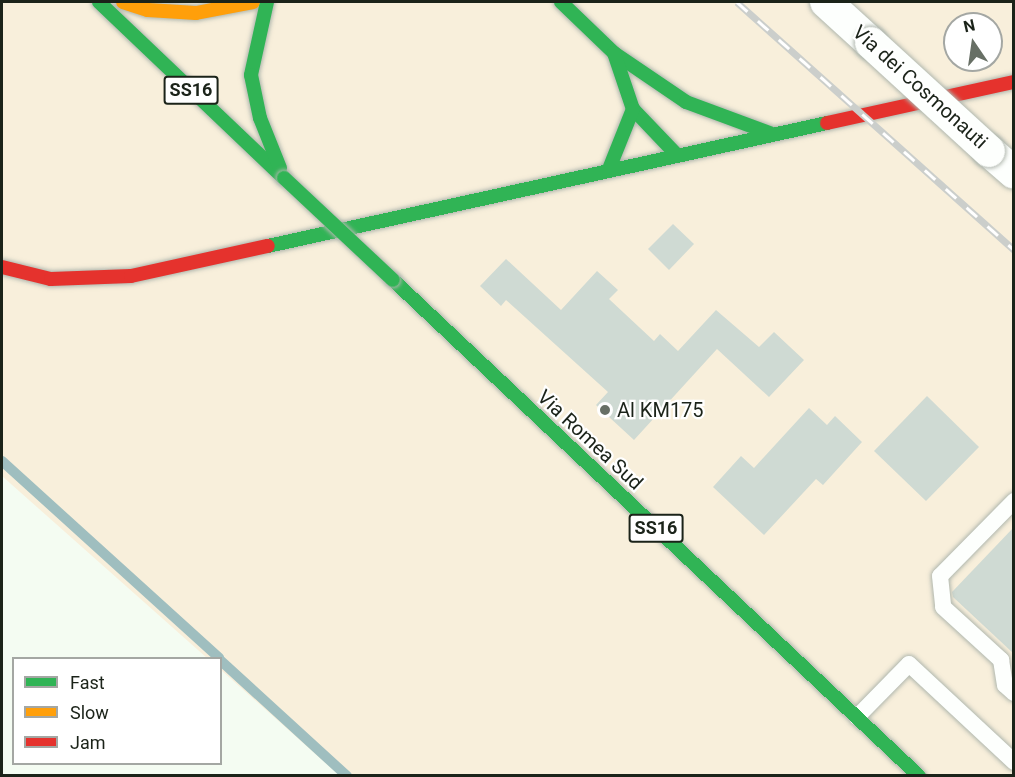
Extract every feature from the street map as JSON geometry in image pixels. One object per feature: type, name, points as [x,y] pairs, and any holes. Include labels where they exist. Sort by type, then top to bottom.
[{"type":"main road","name":"SS16","points":[[99,2],[284,178]]},
{"type":"main road","points":[[123,2],[148,10],[196,13],[253,2]]},
{"type":"main road","points":[[267,2],[251,75],[260,118],[284,178]]},
{"type":"main road","points":[[561,2],[614,53],[685,107],[770,134]]},
{"type":"main road","points":[[614,53],[633,109],[676,154]]},
{"type":"main road","points":[[2,267],[51,279],[131,276],[676,154],[1014,82]]},
{"type":"main road","points":[[609,169],[633,109]]},
{"type":"main road","points":[[676,154],[680,134]]},
{"type":"main road","name":"Via Romea Sud","points":[[284,178],[919,776]]},
{"type":"street","name":"Via dei Cosmonauti","points":[[826,2],[1014,173]]},
{"type":"lane","points":[[1014,501],[940,576],[943,607],[1001,660],[1005,685],[1014,693]]},
{"type":"lane","points":[[857,717],[909,664],[1014,762]]},
{"type":"shaded area","points":[[2,2],[1013,2],[1013,775],[339,775],[222,671],[222,657],[206,657],[2,476]]},
{"type":"building","points":[[673,224],[694,244],[669,270],[648,249]]},
{"type":"building","points":[[506,259],[561,310],[597,271],[618,290],[609,299],[654,341],[660,334],[678,351],[716,310],[759,347],[774,332],[804,360],[769,397],[717,349],[634,440],[596,405],[608,392],[506,300],[501,306],[480,286]]},
{"type":"building","points":[[927,396],[979,447],[926,501],[874,451]]},
{"type":"building","points":[[809,408],[827,425],[835,416],[862,442],[823,485],[816,479],[764,535],[713,487],[741,456],[754,468]]},
{"type":"building","points":[[1014,527],[1014,654],[953,597],[952,592]]},
{"type":"waterway","points":[[2,461],[218,657]]},
{"type":"waterway","points":[[222,662],[347,776]]},
{"type":"railway","points":[[737,2],[1014,250]]},
{"type":"traffic: fast","points":[[99,2],[284,178]]},
{"type":"traffic: fast","points":[[267,2],[251,75],[260,118],[280,168]]},
{"type":"traffic: fast","points":[[561,2],[614,53],[686,102],[770,133]]},
{"type":"traffic: fast","points":[[614,53],[633,109],[676,154]]},
{"type":"traffic: fast","points":[[609,169],[633,109]]},
{"type":"traffic: fast","points":[[268,246],[827,123]]},
{"type":"traffic: fast","points":[[284,178],[393,280]]},
{"type":"traffic: fast","points":[[393,280],[919,776]]},
{"type":"traffic: slow","points":[[123,2],[148,10],[196,13],[253,2]]},
{"type":"traffic: jam","points":[[827,123],[1014,82]]},
{"type":"traffic: jam","points":[[2,267],[51,279],[131,276],[268,246]]},
{"type":"place","name":"Al KM175","points":[[605,410]]}]
